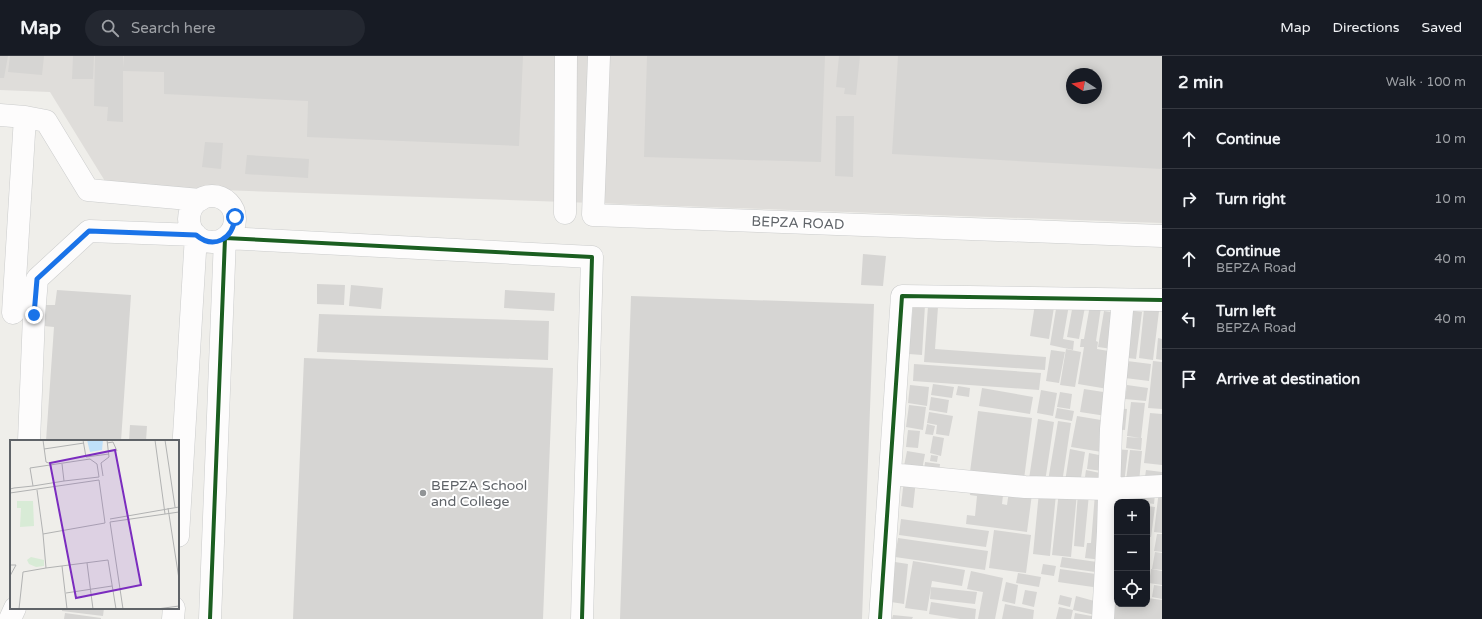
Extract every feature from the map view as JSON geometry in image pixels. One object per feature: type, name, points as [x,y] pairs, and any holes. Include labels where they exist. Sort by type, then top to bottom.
[{"type":"street","points":[[565,213],[566,56]]},
{"type":"street","name":"BEPZA ROAD","points":[[599,56],[593,215],[1162,236]]},
{"type":"street","points":[[0,115],[25,117],[46,121],[88,190],[200,200]]},
{"type":"street","points":[[25,117],[16,313],[29,440]]},
{"type":"street","points":[[218,196],[224,199],[231,206],[235,217],[234,226],[230,233],[225,238],[215,242],[200,239],[196,235],[191,229],[189,221],[190,212],[194,205],[205,197],[218,196]]},
{"type":"street","points":[[16,313],[37,279],[89,231],[196,235]]},
{"type":"street","points":[[179,513],[196,235]]},
{"type":"street","points":[[210,619],[225,238]]},
{"type":"street","points":[[225,238],[592,257],[582,619]]},
{"type":"street","points":[[880,619],[902,296],[1162,300]]},
{"type":"street","points":[[1103,619],[1111,428],[1123,300]]},
{"type":"street","points":[[890,474],[1025,487],[1109,490],[1162,486]]},
{"type":"street","points":[[10,619],[15,609]]},
{"type":"street","points":[[22,619],[23,609]]},
{"type":"street","points":[[173,619],[174,609]]},
{"type":"shaded area","points":[[0,56],[1162,56],[1162,223],[108,186],[50,92],[0,90]]},
{"type":"building","points":[[0,56],[8,56],[4,78],[0,78]]},
{"type":"building","points":[[10,56],[44,56],[42,75],[8,72]]},
{"type":"building","points":[[73,56],[94,56],[93,79],[72,79]]},
{"type":"building","points":[[95,56],[123,56],[124,68],[124,56],[523,56],[519,146],[307,137],[308,101],[164,94],[164,72],[123,71],[123,122],[107,121],[108,107],[94,106]]},
{"type":"building","points":[[647,56],[825,56],[821,162],[644,157]]},
{"type":"building","points":[[839,56],[860,56],[856,95],[844,94],[845,88],[836,87]]},
{"type":"building","points":[[898,56],[1162,56],[1162,169],[892,154]]},
{"type":"building","points":[[836,116],[854,116],[853,177],[835,176]]},
{"type":"building","points":[[205,142],[223,143],[221,169],[202,167]]},
{"type":"building","points":[[247,155],[309,159],[308,178],[245,174]]},
{"type":"building","points":[[863,254],[886,256],[883,286],[861,285]]},
{"type":"building","points":[[317,284],[345,285],[344,305],[317,304]]},
{"type":"building","points":[[351,285],[383,288],[381,309],[349,306]]},
{"type":"building","points":[[57,290],[131,295],[121,440],[46,440],[54,327],[44,326],[46,305],[55,305]]},
{"type":"building","points":[[505,290],[555,293],[554,311],[504,308]]},
{"type":"building","points":[[631,296],[874,304],[862,619],[620,619]]},
{"type":"building","points":[[1057,303],[1069,305],[1063,339],[1074,341],[1073,350],[1050,345]]},
{"type":"building","points":[[1035,304],[1054,307],[1049,339],[1030,336]]},
{"type":"building","points":[[1073,304],[1085,307],[1079,339],[1067,337]]},
{"type":"building","points":[[913,305],[925,305],[922,355],[909,354]]},
{"type":"building","points":[[1090,305],[1101,307],[1096,341],[1098,342],[1097,349],[1114,352],[1108,389],[1078,384],[1084,347],[1080,347],[1081,339],[1084,339]]},
{"type":"building","points":[[928,306],[938,307],[935,349],[1046,357],[1045,370],[924,362]]},
{"type":"building","points":[[1144,309],[1159,311],[1153,360],[1139,358]]},
{"type":"building","points":[[1126,310],[1142,312],[1136,359],[1120,357]]},
{"type":"building","points":[[1104,311],[1118,313],[1112,349],[1098,347]]},
{"type":"building","points":[[319,314],[549,321],[548,360],[317,352]]},
{"type":"building","points":[[1158,338],[1162,339],[1162,360],[1156,359]]},
{"type":"building","points":[[1066,349],[1081,352],[1075,387],[1060,385]]},
{"type":"building","points":[[1051,350],[1065,352],[1059,383],[1046,381]]},
{"type":"building","name":"BEPZA School and College","points":[[304,358],[553,368],[543,619],[293,619]]},
{"type":"building","points":[[1119,360],[1151,364],[1149,381],[1117,377]]},
{"type":"building","points":[[1153,361],[1162,362],[1162,409],[1148,408]]},
{"type":"building","points":[[914,364],[1041,373],[1039,390],[913,381]]},
{"type":"building","points":[[933,384],[954,387],[952,398],[931,395]]},
{"type":"building","points":[[910,385],[929,387],[927,406],[908,403]]},
{"type":"building","points":[[1127,385],[1148,388],[1146,401],[1125,399]]},
{"type":"building","points":[[958,386],[970,388],[969,397],[956,395]]},
{"type":"building","points":[[982,388],[1033,397],[1030,414],[979,406]]},
{"type":"building","points":[[1084,389],[1110,393],[1106,416],[1080,412]]},
{"type":"building","points":[[1041,390],[1057,393],[1053,416],[1037,413]]},
{"type":"building","points":[[1060,392],[1072,394],[1070,409],[1057,407]]},
{"type":"building","points":[[931,397],[949,400],[947,413],[929,410]]},
{"type":"building","points":[[1131,402],[1145,403],[1141,438],[1127,436]]},
{"type":"building","points":[[909,405],[926,407],[923,430],[906,427]]},
{"type":"building","points":[[1057,408],[1074,411],[1072,421],[1055,418]]},
{"type":"building","points":[[1116,408],[1127,409],[1125,430],[1113,429]]},
{"type":"building","points":[[978,411],[1032,418],[1024,479],[970,472]]},
{"type":"building","points":[[929,412],[953,416],[949,436],[936,434],[937,425],[927,423]]},
{"type":"building","points":[[1150,413],[1162,414],[1162,465],[1144,463]]},
{"type":"building","points":[[1077,416],[1107,421],[1102,452],[1071,447]]},
{"type":"building","points":[[1038,419],[1054,422],[1045,482],[1029,479]]},
{"type":"building","points":[[1058,421],[1071,423],[1062,483],[1048,481]]},
{"type":"building","points":[[927,424],[935,426],[933,435],[925,434]]},
{"type":"building","points":[[130,425],[147,426],[146,440],[129,440]]},
{"type":"building","points":[[908,430],[920,431],[918,448],[906,447]]},
{"type":"building","points":[[933,436],[944,438],[941,456],[930,453]]},
{"type":"building","points":[[1127,437],[1142,438],[1141,450],[1126,448]]},
{"type":"building","points":[[1070,449],[1085,452],[1080,484],[1065,482]]},
{"type":"building","points":[[1114,449],[1128,450],[1124,484],[1110,482]]},
{"type":"building","points":[[1130,450],[1142,451],[1139,482],[1126,480]]},
{"type":"building","points":[[907,451],[925,454],[922,470],[904,466]]},
{"type":"building","points":[[1089,453],[1104,456],[1102,471],[1087,469]]},
{"type":"building","points":[[931,455],[938,456],[937,462],[930,461]]},
{"type":"building","points":[[925,462],[940,464],[939,473],[924,470]]},
{"type":"building","points":[[1086,470],[1100,473],[1097,487],[1084,484]]},
{"type":"building","points":[[1146,470],[1162,472],[1160,485],[1144,484]]},
{"type":"building","points":[[904,479],[916,480],[913,508],[901,506]]},
{"type":"building","points":[[971,486],[1003,495],[1002,504],[1007,505],[1009,491],[1032,494],[1027,532],[966,524],[967,515],[975,516],[977,496],[970,495]]},
{"type":"building","points":[[1118,490],[1155,494],[1154,504],[1150,503],[1150,499],[1117,499]]},
{"type":"building","points":[[1159,490],[1162,490],[1162,533],[1154,532]]},
{"type":"building","points":[[1059,491],[1077,493],[1071,557],[1052,555]]},
{"type":"building","points":[[1039,492],[1056,494],[1050,556],[1033,554]]},
{"type":"building","points":[[1078,493],[1089,494],[1084,547],[1074,546]]},
{"type":"building","points":[[1095,494],[1108,495],[1102,560],[1085,558],[1087,543],[1091,543]]},
{"type":"building","points":[[1150,506],[1155,507],[1150,537]]},
{"type":"building","points":[[901,519],[989,531],[986,547],[899,535]]},
{"type":"building","points":[[994,530],[1031,535],[1026,573],[989,568]]},
{"type":"building","points":[[1157,534],[1162,534],[1162,552],[1154,551]]},
{"type":"building","points":[[898,538],[988,551],[985,570],[895,557]]},
{"type":"building","points":[[1155,552],[1162,553],[1162,570],[1152,569]]},
{"type":"building","points":[[1062,557],[1104,563],[1102,573],[1060,567]]},
{"type":"building","points":[[913,561],[965,570],[962,586],[932,581],[927,611],[905,608]]},
{"type":"building","points":[[895,562],[908,564],[904,604],[891,602]]},
{"type":"building","points":[[1043,564],[1056,566],[1054,576],[1041,574]]},
{"type":"building","points":[[1060,569],[1103,575],[1100,588],[1058,582]]},
{"type":"building","points":[[1151,569],[1162,571],[1162,585],[1150,583]]},
{"type":"building","points":[[971,571],[1003,578],[995,619],[978,619],[983,592],[967,589]]},
{"type":"building","points":[[1018,573],[1041,577],[1039,587],[1016,583]]},
{"type":"building","points":[[1006,582],[1018,585],[1015,604],[1002,601]]},
{"type":"building","points":[[1154,585],[1162,586],[1162,599],[1152,597]]},
{"type":"building","points":[[931,587],[977,592],[975,604],[930,599]]},
{"type":"building","points":[[1025,590],[1037,592],[1034,607],[1022,604]]},
{"type":"building","points":[[1113,594],[1114,607],[1150,607],[1150,598],[1162,600],[1162,619],[1110,619]]},
{"type":"building","points":[[1060,595],[1072,598],[1070,607],[1058,604]]},
{"type":"building","points":[[1076,596],[1098,602],[1095,615],[1073,610]]},
{"type":"building","points":[[931,602],[976,609],[975,619],[960,619],[929,614]]},
{"type":"building","points":[[1005,604],[1034,610],[1033,619],[1002,619]]},
{"type":"building","points":[[1059,607],[1073,610],[1071,619],[1056,619]]},
{"type":"building","points":[[62,609],[104,609],[103,616],[62,611]]},
{"type":"building","points":[[65,613],[101,618],[101,619],[64,619]]},
{"type":"building","points":[[1075,613],[1097,617],[1096,619],[1074,619]]},
{"type":"building","points":[[893,615],[913,617],[912,619],[892,619]]},
{"type":"cycle path","points":[[210,619],[225,238],[592,257],[582,619]]},
{"type":"cycle path","points":[[880,619],[902,296],[1162,300]]},
{"type":"place","name":"BEPZA School and College","points":[[423,493]]},
{"type":"route","points":[[34,315],[37,279],[89,231],[196,235],[205,241],[215,242],[225,238],[230,233],[234,226],[235,217]]}]
